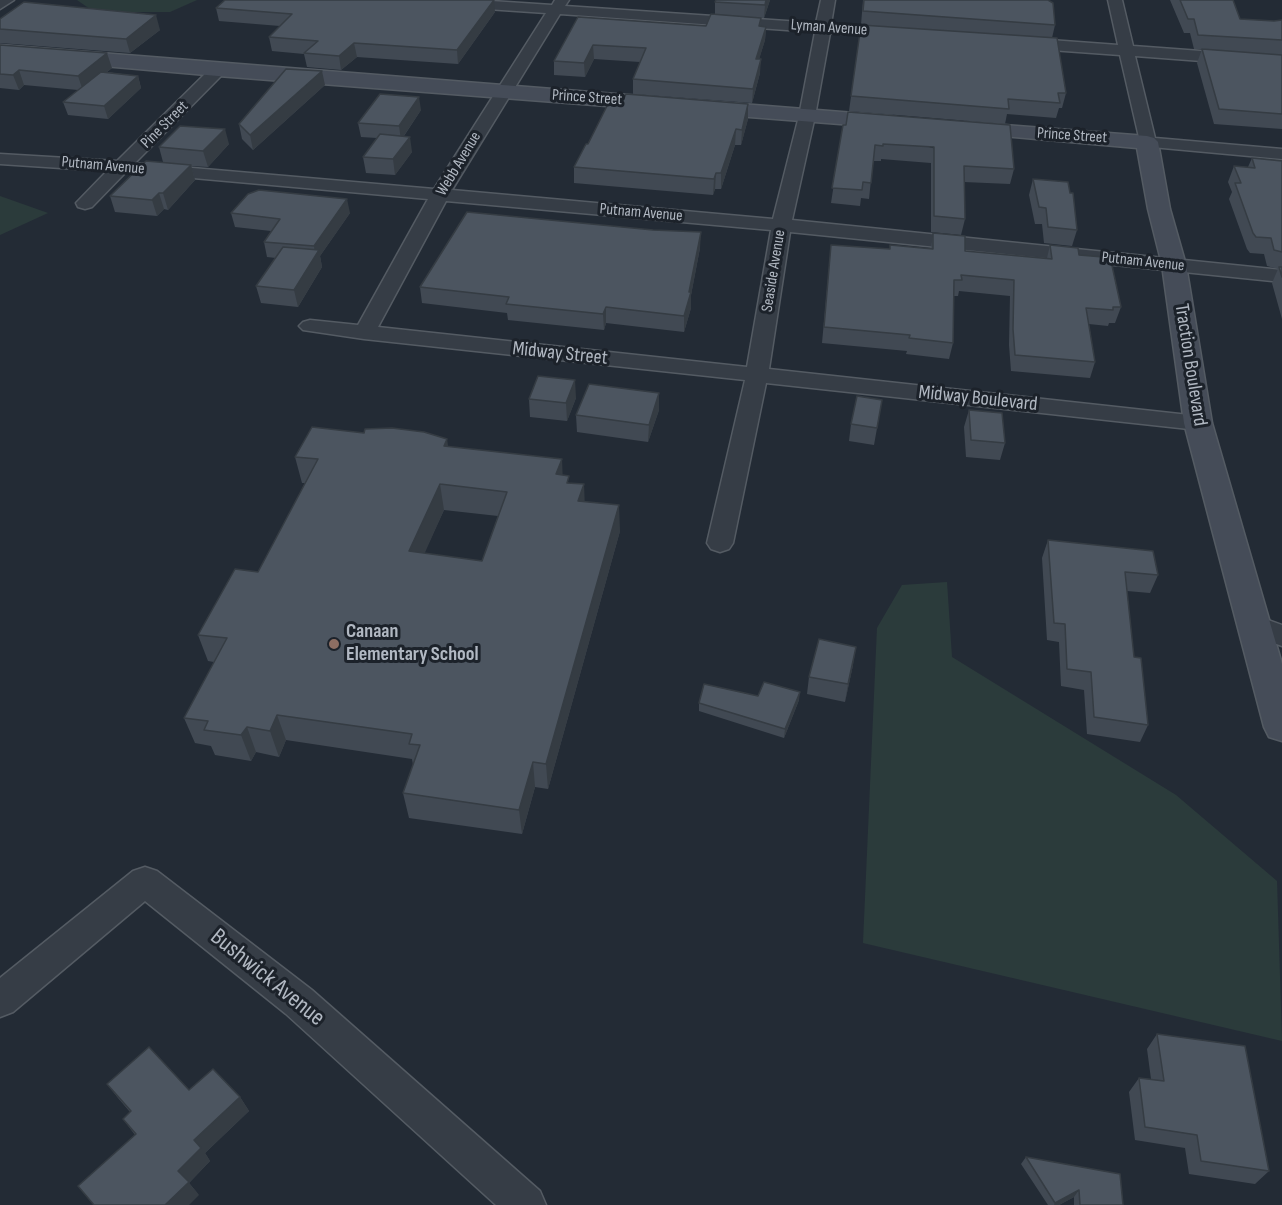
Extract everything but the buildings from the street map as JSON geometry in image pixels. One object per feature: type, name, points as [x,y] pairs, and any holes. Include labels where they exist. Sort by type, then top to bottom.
[{"type":"street","points":[[0,5],[7,0]]},
{"type":"street","name":"Lyman Avenue","points":[[413,0],[559,5],[917,35]]},
{"type":"street","name":"Seaside Avenue","points":[[720,543],[757,375],[781,225],[807,116],[828,0]]},
{"type":"street","name":"Traction Boulevard","points":[[1115,0],[1128,51],[1159,209],[1174,265],[1198,423],[1282,727]]},
{"type":"street","name":"Webb Avenue","points":[[364,333],[439,196],[559,5]]},
{"type":"street","points":[[1011,42],[1282,62]]},
{"type":"street","name":"Prince Street","points":[[0,51],[913,124]]},
{"type":"street","name":"Pine Street","points":[[85,203],[218,70]]},
{"type":"street","name":"Prince Street","points":[[948,126],[1282,154]]},
{"type":"street","name":"Putnam Avenue","points":[[0,159],[781,225],[1282,276]]},
{"type":"street","name":"Midway Street","points":[[310,326],[757,375]]},
{"type":"street","name":"Midway Boulevard","points":[[757,375],[1198,423]]},
{"type":"street","points":[[1254,626],[1282,636]]},
{"type":"street","name":"Bushwick Avenue","points":[[0,1000],[145,881],[299,1002],[526,1205]]},
{"type":"shaded area","points":[[77,0],[197,0],[170,12],[107,12],[90,9]]},
{"type":"shaded area","points":[[0,196],[48,213],[0,235]]},
{"type":"shaded area","points":[[947,582],[952,657],[1176,795],[1277,881],[1282,1041],[863,943],[877,628],[902,585]]},
{"type":"place","name":"Canaan Elementary School","points":[[334,644]]}]
